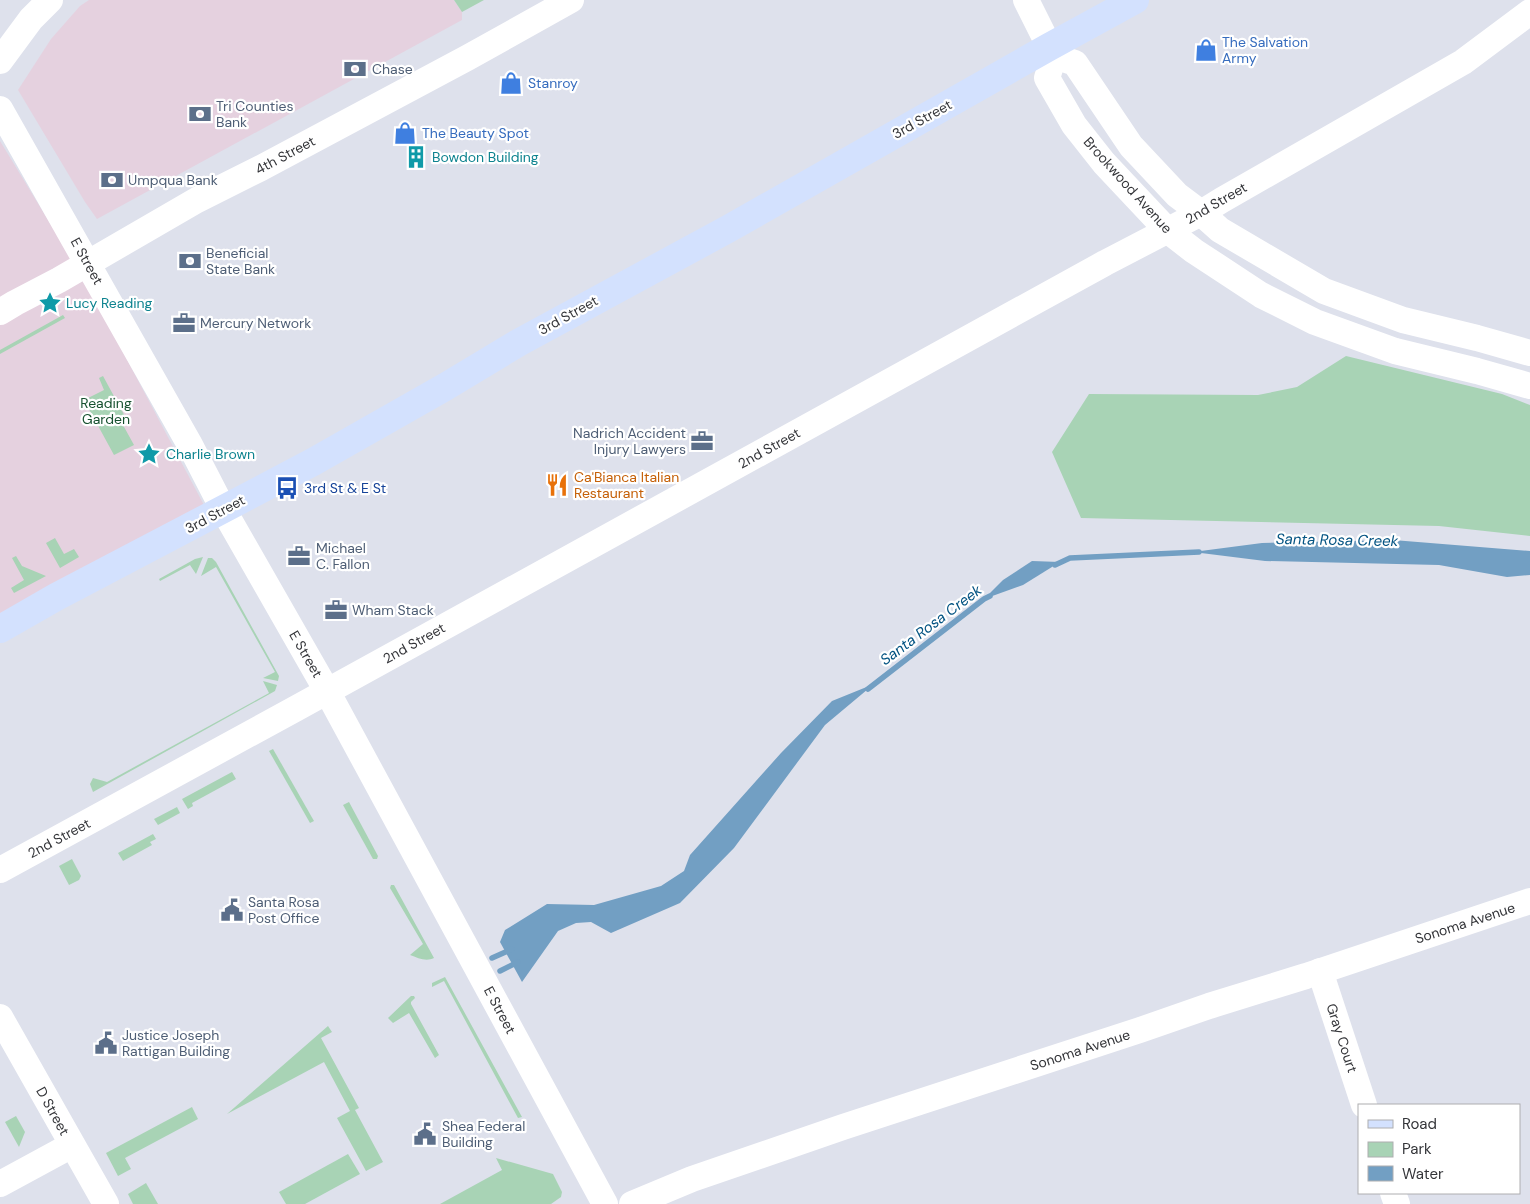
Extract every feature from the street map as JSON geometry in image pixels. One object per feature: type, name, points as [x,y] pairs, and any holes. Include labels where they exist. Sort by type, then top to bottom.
[{"type":"main road","name":"3rd Street","points":[[0,629],[56,597],[312,462],[445,387],[518,343],[1051,51],[1135,0]]},
{"type":"street","points":[[0,61],[30,19],[50,0]]},
{"type":"street","name":"4th Street","points":[[0,312],[197,200],[467,58],[571,0]]},
{"type":"street","points":[[1026,0],[1051,51]]},
{"type":"street","name":"2nd Street","points":[[0,870],[1201,213],[1463,62],[1530,12]]},
{"type":"street","name":"Brookwood Avenue","points":[[1530,353],[1403,320],[1324,291],[1220,230],[1201,213],[1177,196],[1131,146],[1075,63],[1051,51],[1047,78],[1074,125],[1104,163],[1167,230],[1194,251],[1261,295],[1315,322],[1395,351],[1530,386]]},
{"type":"street","name":"E Street","points":[[0,109],[190,445],[223,509],[327,691],[605,1204]]},
{"type":"street","name":"Sonoma Avenue","points":[[632,1204],[692,1180],[843,1127],[1530,901]]},
{"type":"street","name":"Gray Court","points":[[1320,971],[1364,1104]]},
{"type":"street","name":"D Street","points":[[0,1017],[106,1204]]},
{"type":"street","points":[[0,1184],[72,1145]]},
{"type":"shaded area","points":[[89,0],[454,0],[462,12],[462,20],[97,219],[18,90],[51,39],[80,6]]},
{"type":"shaded area","points":[[0,141],[87,284],[205,507],[0,622]]},
{"type":"green space","points":[[454,0],[484,0],[462,12]]},
{"type":"green space","points":[[63,315],[65,318],[0,354],[0,350]]},
{"type":"green space","points":[[1346,356],[1502,394],[1530,405],[1530,536],[1439,526],[1081,518],[1052,452],[1089,394],[1258,395],[1297,387]]},
{"type":"green space","name":"Reading Garden","points":[[103,376],[128,422],[123,425],[134,445],[114,455],[84,400],[104,390],[99,378]]},
{"type":"green space","points":[[55,538],[64,554],[74,549],[79,557],[60,568],[46,543]]},
{"type":"green space","points":[[16,556],[22,566],[46,576],[14,593],[11,588],[24,580],[12,558]]},
{"type":"green space","points":[[203,557],[196,574],[190,565],[160,581],[159,579],[195,559]]},
{"type":"green space","points":[[208,558],[212,558],[216,562],[279,676],[278,681],[263,678],[275,672],[216,567],[201,576]]},
{"type":"green space","points":[[263,681],[277,685],[275,691],[93,792],[90,784],[93,778],[107,782],[269,693]]},
{"type":"green space","points":[[273,749],[314,821],[310,823],[269,751]]},
{"type":"green space","points":[[232,772],[236,779],[192,803],[193,806],[188,809],[182,799]]},
{"type":"green space","points":[[349,802],[378,856],[377,859],[373,859],[343,805]]},
{"type":"green space","points":[[177,807],[180,813],[158,825],[154,819]]},
{"type":"green space","points":[[153,834],[156,839],[150,842],[152,845],[123,861],[118,853]]},
{"type":"green space","points":[[72,859],[81,876],[79,880],[69,885],[59,866]]},
{"type":"green space","points":[[391,885],[394,885],[434,958],[425,960],[410,955],[423,944],[390,888]]},
{"type":"green space","points":[[445,977],[522,1117],[518,1118],[444,981],[432,987],[432,983]]},
{"type":"green space","points":[[411,996],[415,998],[411,1004],[439,1055],[435,1058],[409,1013],[393,1023],[388,1018]]},
{"type":"green space","points":[[328,1026],[332,1032],[321,1038],[359,1108],[355,1110],[383,1162],[366,1171],[337,1118],[350,1111],[324,1062],[227,1114]]},
{"type":"green space","points":[[192,1107],[198,1119],[125,1158],[131,1169],[118,1176],[106,1153]]},
{"type":"green space","points":[[16,1116],[25,1132],[19,1147],[5,1122]]},
{"type":"green space","points":[[348,1154],[360,1174],[305,1204],[286,1204],[279,1192]]},
{"type":"green space","points":[[496,1158],[553,1174],[562,1192],[561,1197],[551,1204],[440,1204],[502,1170]]},
{"type":"green space","points":[[146,1183],[158,1204],[133,1204],[128,1194]]},
{"type":"water","points":[[1393,540],[1530,551],[1530,575],[1507,577],[1439,565],[1265,561],[1193,552],[1262,543]]},
{"type":"water","points":[[1032,561],[1060,562],[1023,585],[984,599],[1003,580]]},
{"type":"water","points":[[874,684],[825,725],[734,848],[680,903],[611,933],[591,922],[576,923],[558,931],[522,982],[500,942],[505,930],[547,904],[594,905],[661,886],[684,871],[690,855],[781,753],[832,701]]},
{"type":"waterway","name":"Santa Rosa Creek","points":[[1055,565],[1070,558],[1199,552]]},
{"type":"waterway","name":"Santa Rosa Creek","points":[[868,689],[990,596]]},
{"type":"waterway","name":"Santa Rosa Creek","points":[[492,958],[512,949]]},
{"type":"waterway","name":"Santa Rosa Creek","points":[[500,971],[518,962]]},
{"type":"place","name":"The Salvation Army","points":[[1206,50]]},
{"type":"place","name":"Chase","points":[[355,69]]},
{"type":"place","name":"Stanroy","points":[[511,83]]},
{"type":"place","name":"Tri Counties Bank","points":[[200,114]]},
{"type":"place","name":"The Beauty Spot","points":[[405,133]]},
{"type":"place","name":"Bowdon Building","points":[[416,157]]},
{"type":"place","name":"Umpqua Bank","points":[[112,180]]},
{"type":"place","name":"Beneficial State Bank","points":[[190,261]]},
{"type":"place","name":"Lucy Reading","points":[[50,303]]},
{"type":"place","name":"Mercury Network","points":[[184,323]]},
{"type":"place","name":"Nadrich Accident Injury Lawyers","points":[[702,441]]},
{"type":"place","name":"Charlie Brown","points":[[149,454]]},
{"type":"place","name":"Ca'Bianca Italian Restaurant","points":[[557,485]]},
{"type":"place","name":"3rd St & E St","points":[[287,488]]},
{"type":"place","name":"Michael C. Fallon","points":[[299,556]]},
{"type":"place","name":"Wham Stack","points":[[336,610]]},
{"type":"place","name":"Santa Rosa Post Office","points":[[232,910]]},
{"type":"place","name":"Justice Joseph Rattigan Building","points":[[106,1043]]},
{"type":"place","name":"Shea Federal Building","points":[[425,1134]]}]
